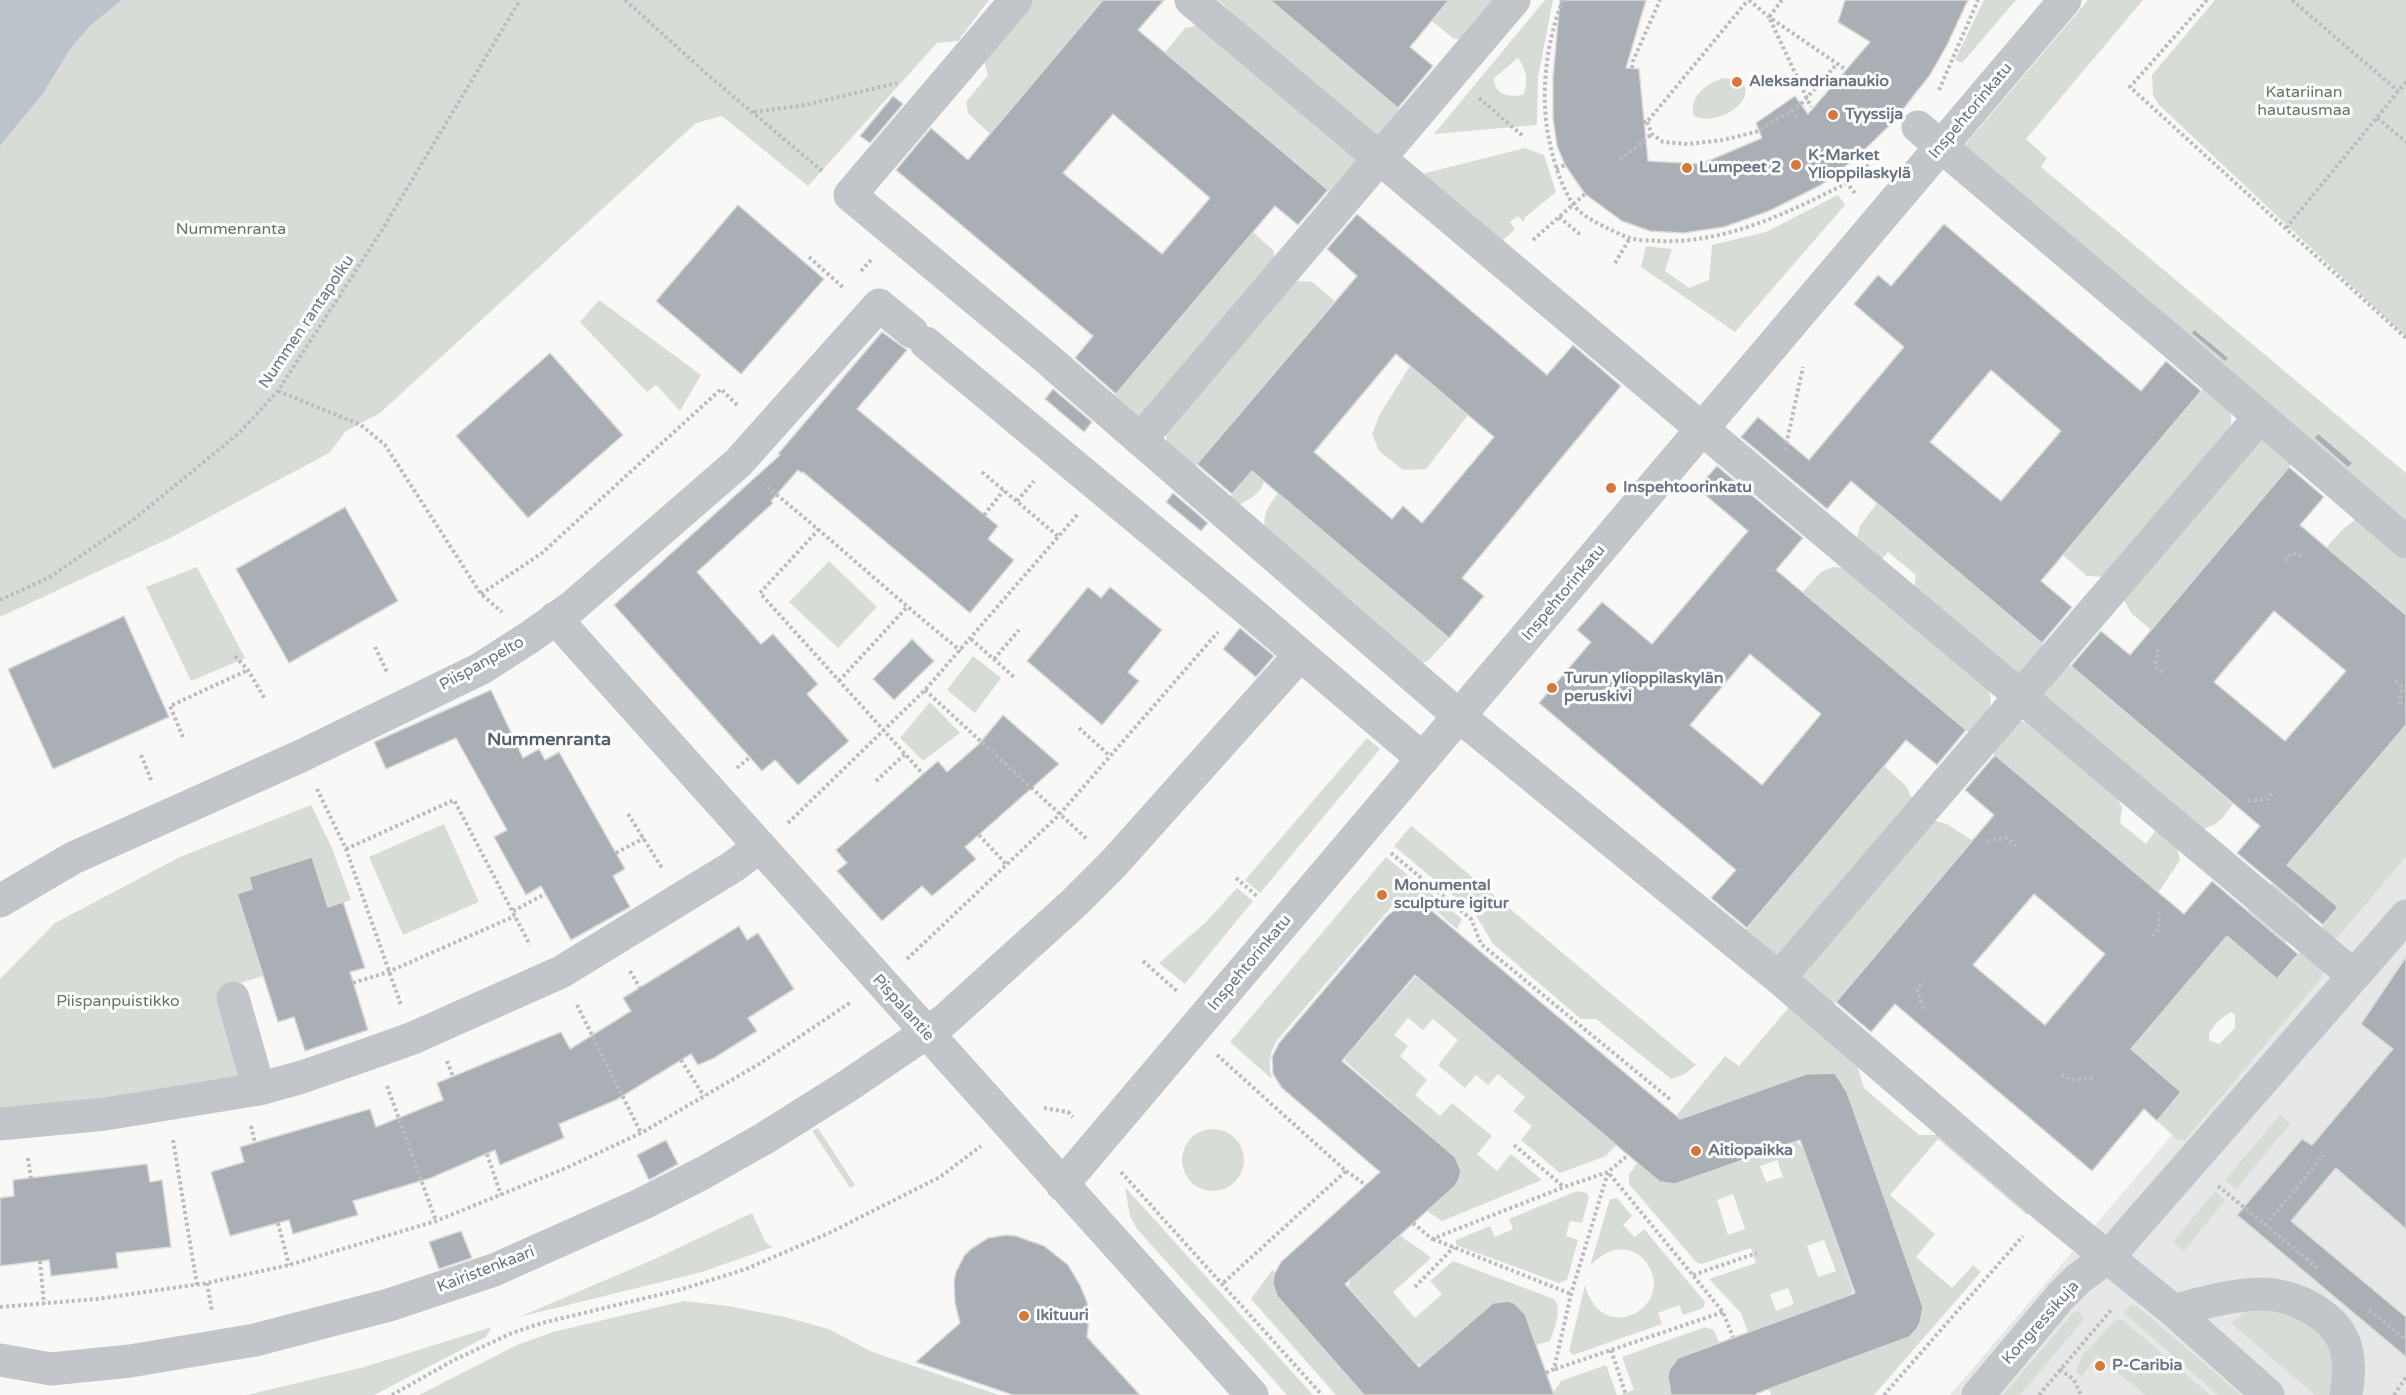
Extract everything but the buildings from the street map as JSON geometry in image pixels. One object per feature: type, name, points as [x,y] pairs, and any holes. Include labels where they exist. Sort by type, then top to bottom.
[{"type":"street","points":[[1016,0],[850,195],[1035,349],[1460,716],[1779,978],[2048,1209],[2109,1256],[2134,1280],[2174,1311],[2268,1395]]},
{"type":"street","points":[[1191,0],[2354,976]]},
{"type":"street","points":[[1140,440],[1514,0]]},
{"type":"street","name":"Inspehtorinkatu","points":[[1062,1185],[1702,429],[1929,137],[2065,0]]},
{"type":"street","points":[[1929,137],[2161,332],[2406,543]]},
{"type":"street","name":"Piispanpelto","points":[[0,901],[73,858],[301,756],[480,669],[543,628],[572,607],[738,463],[879,305],[1242,605]]},
{"type":"street","points":[[1779,978],[2259,418]]},
{"type":"street","points":[[1242,605],[1423,759]]},
{"type":"street","name":"Pispalantie","points":[[543,628],[760,846],[926,1035],[1252,1395]]},
{"type":"street","name":"Kairistenkaari","points":[[0,1359],[51,1369],[130,1361],[255,1341],[389,1305],[494,1270],[644,1203],[703,1173],[765,1138],[926,1035],[1008,963],[1114,863],[1300,655]]},
{"type":"street","points":[[0,1124],[105,1114],[259,1089],[302,1077],[413,1038],[554,975],[734,866],[760,846]]},
{"type":"street","name":"Kongressikuja","points":[[1977,1395],[2061,1296],[2109,1256],[2406,916]]},
{"type":"street","points":[[233,998],[259,1089]]},
{"type":"street","points":[[2174,1311],[2206,1301],[2263,1294],[2288,1298],[2309,1307],[2334,1327],[2343,1342],[2348,1364],[2346,1395]]},
{"type":"path","name":"Nummen rantapolku","points":[[0,600],[50,577],[133,520],[239,433],[278,391],[382,230],[520,0]]},
{"type":"path","points":[[625,0],[708,75],[850,195]]},
{"type":"path","points":[[1563,0],[1549,51],[1546,86],[1547,133],[1556,169],[1573,205],[1592,220],[1630,238],[1674,242],[1711,237],[1766,222],[1847,183]]},
{"type":"path","points":[[1632,68],[1660,0]]},
{"type":"path","points":[[1837,64],[1807,98],[1759,131],[1724,140],[1689,144],[1663,142],[1646,128],[1645,122],[1748,0],[1845,69]]},
{"type":"path","points":[[1769,17],[1782,0]]},
{"type":"path","points":[[1936,96],[1978,0]]},
{"type":"path","points":[[2208,0],[2130,87],[2406,338]]},
{"type":"path","points":[[2292,0],[2398,91]]},
{"type":"path","points":[[1769,17],[1811,107]]},
{"type":"path","points":[[1452,73],[1524,137]]},
{"type":"path","points":[[1824,78],[1831,86]]},
{"type":"path","points":[[753,112],[805,105],[914,79],[937,94]]},
{"type":"path","points":[[2286,228],[2406,82]]},
{"type":"path","points":[[1792,110],[1797,118]]},
{"type":"path","points":[[2376,118],[2406,142]]},
{"type":"path","points":[[1620,160],[1652,134]]},
{"type":"path","points":[[1858,156],[1876,176]]},
{"type":"path","points":[[1556,169],[1565,165]]},
{"type":"path","points":[[1838,172],[1858,197]]},
{"type":"path","points":[[1505,264],[1585,194]]},
{"type":"path","points":[[1559,217],[1582,236]]},
{"type":"path","points":[[1615,263],[1630,238]]},
{"type":"path","points":[[809,257],[846,290]]},
{"type":"path","points":[[1777,492],[1804,361]]},
{"type":"path","points":[[481,594],[542,553],[721,390],[767,431]]},
{"type":"path","points":[[278,391],[361,425],[385,445],[481,594],[543,628]]},
{"type":"path","points":[[738,463],[961,651]]},
{"type":"path","points":[[982,472],[1059,537]]},
{"type":"path","points":[[984,515],[1004,490]]},
{"type":"path","points":[[760,846],[777,833],[885,731],[925,690],[1072,522]]},
{"type":"path","points":[[819,529],[760,592],[923,774]]},
{"type":"path","points":[[2285,561],[2291,553],[2305,556]]},
{"type":"path","points":[[0,1307],[97,1299],[197,1285],[289,1265],[436,1221],[566,1168],[641,1133],[759,1064],[897,967],[1059,815],[1242,605]]},
{"type":"path","points":[[839,681],[907,607]]},
{"type":"path","points":[[994,659],[1019,630]]},
{"type":"path","points":[[971,639],[1014,677]]},
{"type":"path","points":[[2157,649],[2155,666],[2163,673]]},
{"type":"path","points":[[235,656],[248,670],[265,699]]},
{"type":"path","points":[[183,737],[170,706],[248,670]]},
{"type":"path","points":[[2395,681],[2403,687],[2399,707]]},
{"type":"path","points":[[925,690],[1114,863]]},
{"type":"path","points":[[1079,728],[1110,756]]},
{"type":"path","points":[[876,781],[905,754]]},
{"type":"path","points":[[301,756],[346,849],[413,1038]]},
{"type":"path","points":[[2248,801],[2268,799],[2274,791]]},
{"type":"path","points":[[346,849],[454,800],[515,916],[554,975],[641,1133]]},
{"type":"path","points":[[628,814],[681,899]]},
{"type":"path","points":[[979,835],[1006,864]]},
{"type":"path","points":[[616,853],[644,838]]},
{"type":"path","points":[[1987,841],[2007,838],[2016,846]]},
{"type":"path","points":[[1384,846],[1471,919],[1481,944],[1672,1101]]},
{"type":"path","points":[[1236,879],[1262,900]]},
{"type":"path","points":[[513,911],[545,894]]},
{"type":"path","points":[[2152,936],[2159,928],[2158,910]]},
{"type":"path","points":[[353,983],[388,972],[515,916]]},
{"type":"path","points":[[1143,961],[1181,995]]},
{"type":"path","points":[[1923,1009],[1917,989],[1924,981]]},
{"type":"path","points":[[1212,1051],[1346,1171],[1365,1185]]},
{"type":"path","points":[[374,1052],[436,1221]]},
{"type":"path","points":[[681,1060],[704,1096]]},
{"type":"path","points":[[2062,1074],[2069,1080],[2093,1078]]},
{"type":"path","points":[[167,1105],[197,1285]]},
{"type":"path","points":[[1040,1108],[1068,1112]]},
{"type":"path","points":[[1514,1144],[1564,1187]]},
{"type":"path","points":[[392,1395],[454,1360],[542,1323],[678,1290],[746,1269],[829,1233],[940,1177],[981,1146]]},
{"type":"path","points":[[487,1154],[501,1195]]},
{"type":"path","points":[[1432,1239],[1608,1172],[1628,1155]]},
{"type":"path","points":[[2265,1225],[2324,1155]]},
{"type":"path","points":[[2190,1163],[2327,1275]]},
{"type":"path","points":[[1221,1285],[1346,1171]]},
{"type":"path","points":[[1608,1172],[1723,1312],[1733,1337]]},
{"type":"path","points":[[1554,1369],[1571,1294],[1608,1172]]},
{"type":"path","points":[[1129,1180],[1322,1395]]},
{"type":"path","points":[[1884,1395],[2048,1209]]},
{"type":"path","points":[[278,1223],[289,1265]]},
{"type":"path","points":[[1413,1223],[1432,1239],[1571,1294]]},
{"type":"path","points":[[1415,1287],[1454,1247]]},
{"type":"path","points":[[1693,1275],[1757,1253]]},
{"type":"path","points":[[40,1261],[44,1304]]},
{"type":"path","points":[[2362,1304],[2406,1340]]},
{"type":"path","points":[[2039,1395],[2113,1308]]},
{"type":"path","points":[[1546,1373],[1723,1312]]},
{"type":"path","points":[[1610,1350],[1626,1395]]},
{"type":"path","points":[[2060,1369],[2074,1380],[2081,1395]]},
{"type":"path","points":[[2394,1395],[2406,1377]]},
{"type":"shaded area","points":[[0,0],[122,0],[91,25],[71,48],[42,95],[0,146]]},
{"type":"shaded area","points":[[2406,857],[2406,1395],[1950,1395],[2172,1135]]},
{"type":"green space","name":"Nummenranta","points":[[122,0],[989,0],[958,41],[937,43],[808,186],[722,116],[696,123],[380,413],[346,431],[329,453],[170,538],[0,617],[0,146],[42,95],[71,48],[91,25]]},
{"type":"green space","points":[[1030,0],[1103,0],[1042,127],[1015,104],[990,134],[968,113],[966,102],[988,75],[983,57]]},
{"type":"green space","points":[[1218,0],[1270,0],[1405,114],[1381,136],[1366,134]]},
{"type":"green space","points":[[1449,0],[1504,0],[1466,39],[1454,39],[1432,21]]},
{"type":"green space","points":[[1545,0],[1553,0],[1538,77],[1537,125],[1434,134]],"holes":[[[1518,58],[1526,75],[1524,94],[1514,96],[1504,94],[1496,88],[1494,78]]]},
{"type":"green space","points":[[1984,0],[2016,0],[1962,63],[1955,60]]},
{"type":"green space","points":[[2088,0],[2143,0],[2026,139],[2047,158],[2041,167],[2406,473],[2406,527],[1959,152]]},
{"type":"green space","name":"Katariinan hautausmaa","points":[[2215,0],[2406,0],[2406,337],[2159,105],[2153,95],[2152,75]]},
{"type":"green space","points":[[1205,24],[1353,150],[1356,163],[1336,197],[1165,52],[1185,28]]},
{"type":"green space","points":[[1723,78],[1741,80],[1745,88],[1745,96],[1740,104],[1723,115],[1713,118],[1703,119],[1694,116],[1696,97],[1710,84]]},
{"type":"green space","points":[[1525,148],[1544,155],[1556,192],[1524,218],[1523,222],[1518,216],[1510,222],[1515,229],[1498,245],[1414,176]]},
{"type":"green space","points":[[1838,195],[1845,205],[1735,332],[1641,267],[1646,246],[1672,249],[1665,271],[1689,288],[1709,280],[1712,245],[1766,232]]},
{"type":"green space","points":[[1253,232],[1273,250],[1276,262],[1141,419],[1108,403]]},
{"type":"green space","points":[[1298,281],[1312,282],[1335,301],[1190,472],[1169,452],[1166,435],[1286,285]]},
{"type":"green space","points":[[599,300],[701,375],[680,411],[656,385],[647,392],[580,322]]},
{"type":"green space","points":[[1410,366],[1468,415],[1426,469],[1403,470],[1379,451],[1372,434],[1380,414]]},
{"type":"green space","points":[[2207,384],[2224,399],[2230,408],[2230,431],[2104,577],[2087,576],[2063,555]]},
{"type":"green space","points":[[2261,439],[2296,459],[2151,630],[2131,613],[2123,598]]},
{"type":"green space","points":[[1262,458],[1265,475],[1261,488],[1243,503],[1235,506],[1226,502]]},
{"type":"green space","points":[[1278,493],[1449,638],[1428,661],[1420,664],[1267,537],[1264,524],[1266,514]]},
{"type":"green space","points":[[1877,503],[2048,648],[2029,669],[2015,675],[1914,589],[1916,575],[1888,552],[1875,567],[1856,542],[1860,526]]},
{"type":"green space","points":[[2356,519],[2406,553],[2406,615],[2326,548],[2342,530]]},
{"type":"green space","points":[[829,561],[877,607],[838,648],[789,602]]},
{"type":"green space","points":[[197,567],[245,658],[191,681],[146,587]]},
{"type":"green space","points":[[1833,567],[1846,568],[1987,686],[1991,700],[1990,707],[1973,736],[1802,593],[1821,572]]},
{"type":"green space","points":[[973,656],[1001,678],[975,713],[947,690]]},
{"type":"green space","points":[[2062,659],[2233,804],[2221,819],[2214,825],[2195,830],[2041,707],[2039,688]]},
{"type":"green space","points":[[930,702],[960,733],[923,761],[900,738]]},
{"type":"green space","points":[[2018,720],[2027,723],[2115,793],[2122,808],[2120,823],[2146,844],[2156,830],[2177,847],[2180,860],[2158,893],[1987,748]]},
{"type":"green space","points":[[2406,725],[2406,857],[2330,947],[2314,936],[2338,908],[2325,897],[2301,925],[2263,894]]},
{"type":"green space","points":[[1367,738],[1380,749],[1260,893],[1245,880]]},
{"type":"green space","points":[[1884,766],[1907,787],[1912,799],[1776,959],[1740,937]]},
{"type":"green space","name":"Piispanpuistikko","points":[[311,805],[332,848],[351,900],[328,907],[312,857],[249,877],[252,889],[237,894],[263,976],[218,990],[242,1076],[0,1116],[0,979],[55,923],[180,857]]},
{"type":"green space","points":[[1936,821],[1947,824],[1973,841],[1828,1011],[1799,987],[1798,969],[1924,826]]},
{"type":"green space","points":[[444,824],[479,902],[403,935],[369,857]]},
{"type":"green space","points":[[1411,826],[1696,1065],[1685,1074],[1671,1079],[1596,1019],[1581,1019],[1493,944],[1475,914],[1394,846]]},
{"type":"green space","points":[[1386,857],[1462,919],[1457,929],[1435,910],[1420,902],[1403,902],[1392,906],[1278,1039],[1270,1058],[1272,1079],[1230,1042]]},
{"type":"green space","points":[[1237,888],[1253,901],[1185,984],[1159,963],[1206,922]]},
{"type":"green space","points":[[2251,907],[2289,939],[2265,968],[2278,978],[2302,950],[2323,971],[2323,976],[2185,1140],[2178,1140],[2157,1121],[2181,1093],[2169,1082],[2144,1110],[2106,1078]],"holes":[[[2231,1012],[2235,1015],[2235,1028],[2219,1044],[2209,1040],[2209,1033],[2218,1021]]]},
{"type":"green space","points":[[1415,977],[1616,1145],[1606,1156],[1560,1173],[1521,1140],[1532,1126],[1513,1111],[1525,1097],[1498,1074],[1488,1085],[1476,1075],[1465,1088],[1438,1065],[1458,1040],[1433,1019],[1423,1030],[1408,1018],[1394,1035],[1408,1046],[1400,1056],[1427,1080],[1415,1095],[1440,1116],[1452,1103],[1492,1136],[1477,1154],[1497,1171],[1511,1154],[1542,1180],[1442,1221],[1427,1211],[1461,1171],[1455,1157],[1345,1061]]},
{"type":"green space","points":[[1790,1006],[1855,1058],[1864,1088],[1919,1135],[1942,1135],[2032,1210],[2027,1215],[1938,1139],[1890,1195],[1935,1234],[1916,1257],[1952,1288],[1973,1265],[1981,1272],[1874,1395],[1771,1395],[1769,1389],[1909,1337],[1918,1327],[1922,1316],[1923,1307],[1843,1086],[1830,1074],[1815,1073],[1679,1119],[1676,1116],[1725,1056],[1739,1066]]},
{"type":"green space","points":[[2280,1115],[2290,1124],[2236,1189],[2225,1180]]},
{"type":"green space","points":[[818,1128],[855,1185],[850,1188],[812,1131]]},
{"type":"green space","points":[[1207,1129],[1219,1129],[1235,1138],[1242,1148],[1244,1160],[1242,1172],[1235,1182],[1219,1191],[1207,1191],[1196,1186],[1187,1177],[1182,1166],[1182,1154],[1187,1143],[1196,1134]]},
{"type":"green space","points":[[1797,1142],[1803,1148],[1853,1291],[1850,1296],[1748,1332],[1741,1313],[1709,1279],[1756,1263],[1751,1248],[1701,1264],[1696,1262],[1629,1184],[1629,1175],[1637,1163],[1660,1182],[1675,1184]],"holes":[[[1777,1160],[1783,1177],[1766,1182],[1760,1166]],[[1733,1194],[1745,1229],[1728,1235],[1717,1200]],[[1824,1240],[1836,1271],[1818,1277],[1807,1246]],[[1788,1288],[1794,1304],[1776,1311],[1770,1294]]]},
{"type":"green space","points":[[1125,1187],[1313,1395],[1287,1395],[1137,1229],[1130,1216]]},
{"type":"green space","points":[[1577,1191],[1587,1193],[1589,1197],[1582,1223],[1570,1221],[1566,1236],[1578,1240],[1567,1280],[1559,1283],[1456,1245],[1456,1240],[1490,1226],[1495,1237],[1513,1229],[1509,1219]]},
{"type":"green space","points":[[2215,1191],[2225,1200],[2184,1251],[2173,1242]]},
{"type":"green space","points":[[1617,1198],[1632,1216],[1623,1225],[1635,1237],[1644,1229],[1705,1302],[1703,1308],[1683,1315],[1679,1305],[1658,1313],[1662,1324],[1573,1355],[1569,1351],[1585,1285],[1594,1304],[1606,1314],[1620,1317],[1633,1314],[1644,1306],[1652,1295],[1654,1281],[1648,1265],[1634,1252],[1613,1250],[1590,1266],[1610,1199]]},
{"type":"green space","points":[[752,1213],[766,1243],[773,1247],[702,1272],[519,1317],[657,1258]]},
{"type":"green space","points":[[1400,1235],[1431,1258],[1393,1292],[1415,1318],[1442,1294],[1430,1281],[1453,1261],[1554,1299],[1557,1303],[1558,1314],[1550,1341],[1537,1345],[1523,1313],[1518,1307],[1503,1301],[1493,1303],[1423,1364],[1417,1364],[1348,1286],[1351,1279]]},
{"type":"green space","points":[[1272,1270],[1275,1272],[1273,1284],[1277,1296],[1364,1395],[1336,1395],[1251,1299]]},
{"type":"green space","points":[[684,1301],[728,1306],[785,1317],[829,1329],[870,1351],[999,1395],[419,1395],[517,1345],[553,1332]]},
{"type":"green space","points":[[2131,1305],[2137,1306],[2241,1395],[2218,1395],[2124,1313]]},
{"type":"green space","points":[[2261,1310],[2291,1313],[2313,1326],[2325,1339],[2333,1358],[2330,1395],[2315,1395],[2231,1323],[2244,1313]]},
{"type":"green space","points":[[2079,1311],[2084,1319],[2020,1395],[2003,1395],[2073,1313]]},
{"type":"green space","points":[[2115,1320],[2123,1320],[2210,1395],[2145,1395],[2097,1355],[2082,1376],[2076,1372],[2082,1356]]},
{"type":"green space","points":[[492,1327],[486,1337],[374,1395],[247,1395],[364,1367]]},
{"type":"green space","points":[[1705,1327],[1714,1330],[1719,1343],[1688,1354],[1673,1364],[1670,1382],[1673,1395],[1620,1395],[1634,1390],[1622,1357]]},
{"type":"green space","points":[[1606,1365],[1617,1395],[1554,1395],[1561,1381]]},
{"type":"place","name":"Aleksandrianaukio","points":[[1737,82]]},
{"type":"place","name":"Tyyssija","points":[[1833,115]]},
{"type":"place","name":"K-Market Ylioppilaskylä","points":[[1796,165]]},
{"type":"place","name":"Lumpeet 2","points":[[1687,168]]},
{"type":"place","name":"Inspehtoorinkatu","points":[[1611,488]]},
{"type":"place","name":"Turun ylioppilaskylän peruskivi","points":[[1552,688]]},
{"type":"place","name":"Monumental sculpture igitur","points":[[1382,895]]},
{"type":"place","name":"Aitiopaikka","points":[[1696,1151]]},
{"type":"place","name":"Ikituuri","points":[[1024,1316]]},
{"type":"place","name":"P-Caribia","points":[[2100,1366]]},
{"type":"district","name":"Nummenranta","points":[[549,740]]}]
